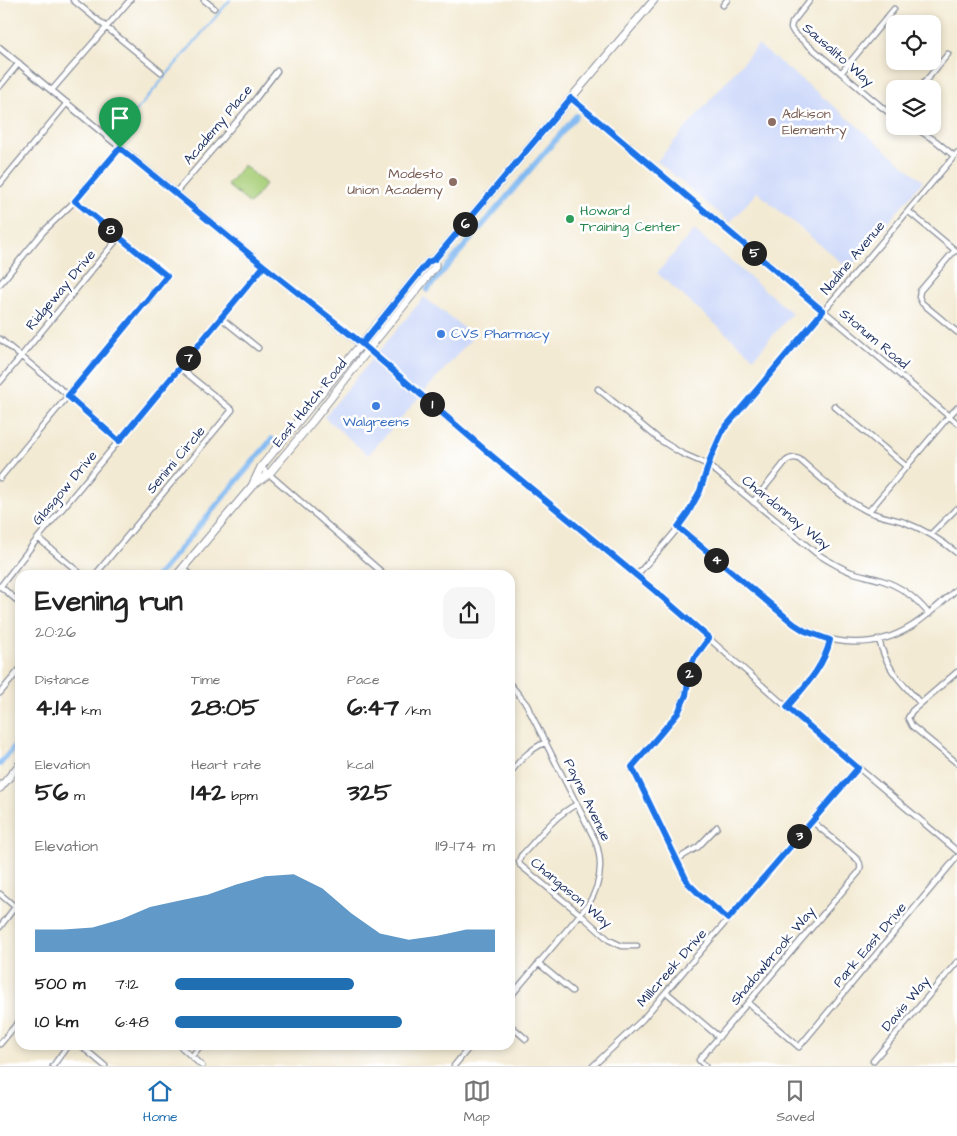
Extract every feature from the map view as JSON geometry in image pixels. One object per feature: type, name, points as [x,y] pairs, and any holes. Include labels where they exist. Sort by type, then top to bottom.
[{"type":"main road","name":"East Hatch Road","points":[[252,486],[261,467],[428,262],[435,259],[654,0]]},
{"type":"main road","name":"East Hatch Road","points":[[183,568],[252,486],[269,474],[312,422],[435,267],[435,259]]},
{"type":"main road","points":[[0,788],[15,770]]},
{"type":"street","points":[[73,0],[161,72]]},
{"type":"street","points":[[52,90],[130,0]]},
{"type":"street","points":[[204,0],[214,8]]},
{"type":"street","points":[[723,5],[727,0]]},
{"type":"street","name":"Sausalito Way","points":[[810,0],[791,24],[794,33],[886,110]]},
{"type":"street","points":[[841,72],[894,9]]},
{"type":"street","points":[[0,48],[264,266],[362,344],[957,851]]},
{"type":"street","points":[[926,80],[948,54]]},
{"type":"street","points":[[0,86],[19,63]]},
{"type":"street","name":"Academy Place","points":[[175,193],[250,106],[277,71]]},
{"type":"street","name":"Stonum Road","points":[[571,98],[957,423]]},
{"type":"street","points":[[0,184],[67,102]]},
{"type":"street","points":[[926,135],[956,155]]},
{"type":"street","points":[[0,284],[43,232],[75,201],[120,148]]},
{"type":"street","name":"Nadine Avenue","points":[[636,576],[678,527],[695,502],[723,430],[956,155]]},
{"type":"street","points":[[0,478],[167,276],[75,201]]},
{"type":"street","points":[[908,211],[956,251],[920,291],[919,296],[922,303],[957,332]]},
{"type":"street","name":"Ridgeway Drive","points":[[0,382],[119,237]]},
{"type":"street","name":"Glasgow Drive","points":[[0,587],[38,538],[264,266]]},
{"type":"street","points":[[221,318],[258,348]]},
{"type":"street","points":[[0,339],[119,441]]},
{"type":"street","name":"Senimi Circle","points":[[99,570],[232,410],[180,368]]},
{"type":"street","name":"Chardonnay Way","points":[[598,389],[660,440],[708,466],[823,558],[850,571],[897,586],[915,599],[929,614]]},
{"type":"street","points":[[834,406],[907,466]]},
{"type":"street","points":[[868,512],[957,408]]},
{"type":"street","points":[[753,502],[786,461],[796,458],[846,498],[868,512],[905,523],[931,534],[957,553]]},
{"type":"street","points":[[261,467],[379,570]]},
{"type":"street","points":[[931,534],[956,509]]},
{"type":"street","points":[[678,527],[794,624],[805,631],[830,640],[854,643],[879,640],[900,633],[929,614],[957,589]]},
{"type":"street","points":[[38,538],[76,570]]},
{"type":"street","points":[[0,587],[15,599]]},
{"type":"street","points":[[709,638],[695,657],[690,668],[686,695],[678,713],[632,767],[688,883],[728,919]]},
{"type":"street","points":[[787,707],[819,668],[830,640]]},
{"type":"street","points":[[879,640],[892,672],[920,703]]},
{"type":"street","points":[[0,693],[15,675]]},
{"type":"street","points":[[956,675],[920,703],[908,718],[912,726],[957,763]]},
{"type":"street","name":"Payne Avenue","points":[[515,691],[526,705],[546,742],[595,840],[601,864],[599,881],[588,905],[515,992]]},
{"type":"street","points":[[515,767],[531,750],[546,742]]},
{"type":"street","name":"Millcreek Drive","points":[[596,1065],[638,1024],[858,768]]},
{"type":"street","name":"Changason Way","points":[[577,804],[557,817],[522,856],[519,863],[524,870],[580,914],[609,940],[622,946],[637,946]]},
{"type":"street","name":"Shadowbrook Way","points":[[706,1066],[699,1060],[859,872],[861,866],[858,860],[812,821]]},
{"type":"street","points":[[676,860],[698,847],[717,827]]},
{"type":"street","name":"Park East Drive","points":[[748,1003],[799,1047],[957,857]]},
{"type":"street","points":[[0,894],[15,907],[0,927]]},
{"type":"street","name":"Davis Way","points":[[873,1061],[957,962]]},
{"type":"street","points":[[538,963],[572,991]]},
{"type":"street","points":[[666,992],[719,1036]]},
{"type":"street","points":[[0,1044],[15,1026]]},
{"type":"street","points":[[515,1030],[526,1039]]},
{"type":"street","points":[[53,1066],[64,1050]]},
{"type":"street","points":[[86,1050],[105,1066]]},
{"type":"street","points":[[185,1050],[202,1066]]},
{"type":"street","points":[[192,1056],[197,1050]]},
{"type":"street","points":[[454,1066],[467,1050]]},
{"type":"shaded area","name":"Adkison Elementry","points":[[758,45],[923,181],[849,269],[757,192],[730,223],[657,161]]},
{"type":"shaded area","points":[[694,230],[792,313],[754,358],[657,273]]},
{"type":"shaded area","points":[[424,297],[474,336],[368,455],[324,417]]},
{"type":"green space","points":[[244,165],[266,184],[250,204],[227,185]]},
{"type":"waterway","points":[[120,130],[230,0]]},
{"type":"waterway","points":[[427,290],[576,116]]},
{"type":"waterway","points":[[162,570],[272,439]]},
{"type":"waterway","points":[[0,764],[15,746]]},
{"type":"place","name":"Adkison Elementry","points":[[772,122]]},
{"type":"place","name":"Modesto Union Academy","points":[[453,182]]},
{"type":"place","name":"Howard Training Center","points":[[570,219]]},
{"type":"place","name":"CVS Pharmacy","points":[[441,334]]},
{"type":"place","name":"Walgreens","points":[[376,406]]},
{"type":"route","points":[[120,148],[75,201],[167,276],[68,396],[119,441],[264,266],[362,344],[428,262],[435,259],[571,98],[823,311],[723,430],[695,502],[678,527],[783,616],[805,631],[830,640],[824,659],[814,676],[787,707],[858,768],[728,919],[688,883],[632,767],[678,713],[686,695],[690,668],[700,649],[709,638],[492,456],[412,386],[362,344],[354,337],[120,148]]}]
